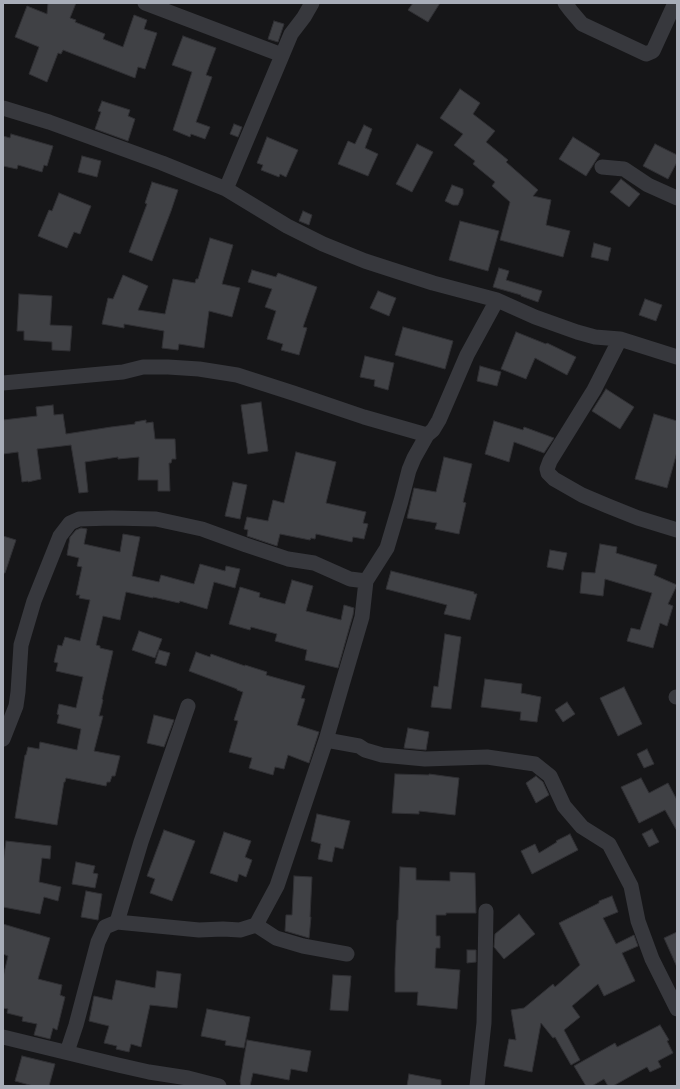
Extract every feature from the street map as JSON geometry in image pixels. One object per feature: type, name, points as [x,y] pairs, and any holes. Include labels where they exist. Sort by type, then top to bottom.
[{"type":"street","points":[[145,3],[282,55]]},
{"type":"street","points":[[226,189],[291,34],[304,17],[312,3]]},
{"type":"street","points":[[565,3],[582,24],[646,54],[653,51],[675,3]]},
{"type":"street","points":[[3,108],[49,122],[162,163],[226,189],[287,226],[323,244],[358,258],[433,283],[497,300],[535,317],[578,332],[595,337],[620,339],[677,357]]},
{"type":"street","points":[[602,167],[624,170],[648,185],[677,198]]},
{"type":"street","points":[[67,1052],[76,1025],[98,942],[105,927],[117,922],[199,930],[240,930],[256,925],[277,886],[326,740],[362,617],[366,581],[387,548],[409,470],[414,458],[427,436],[439,420],[467,355],[497,300]]},
{"type":"street","points":[[620,339],[594,390],[550,461],[547,469],[548,473],[554,479],[582,495],[638,518],[676,530]]},
{"type":"street","points":[[3,383],[123,372],[144,367],[199,369],[237,375],[427,436]]},
{"type":"street","points":[[3,739],[16,706],[21,646],[34,601],[60,536],[70,523],[79,519],[156,519],[202,529],[246,546],[288,559],[314,563],[350,579],[366,581]]},
{"type":"street","points":[[117,922],[141,842],[188,706]]},
{"type":"street","points":[[326,740],[359,746],[365,750],[382,755],[425,759],[487,757],[535,764],[550,776],[564,806],[582,827],[609,844],[631,886],[638,921],[652,959],[677,1009]]},
{"type":"street","points":[[477,1086],[484,1008],[486,911]]},
{"type":"street","points":[[256,925],[276,938],[303,946],[347,954]]},
{"type":"street","points":[[3,1036],[199,1084],[219,1086]]},
{"type":"building","points":[[48,3],[76,3],[70,18],[76,20],[75,22],[105,34],[103,39],[123,47],[134,15],[147,20],[144,29],[157,33],[145,69],[138,67],[135,78],[63,50],[61,54],[58,53],[47,82],[29,74],[39,47],[15,37],[27,6],[47,14]]},
{"type":"building","points":[[413,3],[440,3],[428,22],[408,10]]},
{"type":"building","points":[[274,21],[284,24],[278,42],[268,39]]},
{"type":"building","points":[[183,36],[216,48],[206,75],[212,77],[196,122],[210,127],[205,139],[191,134],[190,137],[173,130],[192,72],[172,65]]},
{"type":"building","points":[[460,89],[480,103],[473,114],[495,131],[486,142],[508,160],[506,162],[538,190],[533,196],[551,200],[546,225],[570,231],[563,257],[500,240],[510,202],[492,186],[495,182],[473,164],[475,161],[454,145],[463,134],[440,118]]},
{"type":"building","points":[[102,101],[130,110],[128,116],[135,119],[128,141],[95,129],[101,112],[98,111]]},
{"type":"building","points":[[234,124],[242,127],[238,137],[230,134]]},
{"type":"building","points":[[364,125],[372,129],[365,148],[378,154],[368,176],[338,164],[348,141],[355,144]]},
{"type":"building","points":[[11,134],[53,146],[47,166],[44,165],[42,172],[18,165],[17,169],[3,166],[3,136],[10,138]]},
{"type":"building","points":[[267,137],[298,150],[286,177],[280,174],[279,177],[261,170],[263,165],[257,163]]},
{"type":"building","points":[[573,137],[600,154],[586,176],[559,159]]},
{"type":"building","points":[[417,144],[433,152],[412,192],[396,184]]},
{"type":"building","points":[[655,144],[677,155],[677,162],[668,179],[643,166]]},
{"type":"building","points":[[82,156],[101,161],[97,177],[78,172]]},
{"type":"building","points":[[621,179],[640,194],[629,207],[610,192]]},
{"type":"building","points":[[152,182],[178,190],[152,261],[129,252],[147,204],[145,203]]},
{"type":"building","points":[[452,185],[463,189],[463,194],[458,205],[453,205],[445,201]]},
{"type":"building","points":[[59,193],[91,206],[80,234],[74,232],[67,248],[38,236],[49,210],[52,211]]},
{"type":"building","points":[[303,211],[312,215],[309,225],[299,221]]},
{"type":"building","points":[[460,221],[499,231],[488,271],[449,260]]},
{"type":"building","points":[[210,238],[233,245],[222,284],[240,288],[232,317],[209,311],[204,348],[179,344],[178,350],[162,348],[164,331],[124,324],[124,328],[102,324],[108,298],[113,299],[123,275],[148,286],[138,310],[165,314],[173,279],[195,283],[196,279],[198,279]]},
{"type":"building","points":[[594,243],[611,248],[608,261],[591,257]]},
{"type":"building","points":[[499,268],[509,271],[506,280],[542,291],[538,302],[521,295],[493,287]]},
{"type":"building","points":[[252,270],[276,277],[278,273],[317,287],[303,327],[307,328],[299,355],[281,350],[283,344],[267,339],[276,311],[265,307],[272,289],[248,282]]},
{"type":"building","points":[[378,291],[396,298],[389,316],[370,308]]},
{"type":"building","points":[[19,294],[52,296],[50,325],[72,326],[70,351],[52,350],[52,342],[24,340],[24,331],[17,331]]},
{"type":"building","points":[[645,299],[662,305],[656,321],[639,315]]},
{"type":"building","points":[[403,327],[453,341],[445,369],[395,355]]},
{"type":"building","points":[[516,332],[546,344],[547,343],[576,357],[567,375],[535,358],[526,379],[501,369]]},
{"type":"building","points":[[365,356],[394,363],[388,390],[374,386],[375,380],[360,377]]},
{"type":"building","points":[[480,366],[501,372],[497,386],[477,381]]},
{"type":"building","points":[[606,389],[634,407],[620,429],[592,411]]},
{"type":"building","points":[[261,402],[268,451],[248,454],[241,405]]},
{"type":"building","points":[[53,405],[54,415],[63,414],[66,434],[135,424],[135,422],[146,420],[146,423],[153,422],[155,439],[175,439],[176,459],[172,459],[171,463],[169,463],[170,491],[158,491],[158,480],[138,480],[139,457],[118,459],[118,457],[85,462],[88,492],[79,493],[71,445],[37,449],[41,479],[22,482],[18,452],[3,454],[3,420],[37,416],[36,407]]},
{"type":"building","points":[[654,414],[677,421],[677,452],[667,488],[635,479]]},
{"type":"building","points":[[494,421],[523,430],[524,427],[554,438],[544,453],[514,442],[509,462],[485,454]]},
{"type":"building","points":[[296,452],[336,462],[326,503],[366,512],[363,523],[368,524],[364,539],[353,537],[352,542],[316,534],[315,539],[311,538],[310,540],[280,534],[277,546],[247,536],[248,530],[244,529],[247,517],[268,521],[273,500],[284,503]]},
{"type":"building","points":[[444,457],[472,464],[463,502],[466,503],[459,534],[435,529],[437,523],[407,518],[414,488],[436,492]]},
{"type":"building","points":[[233,482],[247,485],[240,519],[225,516]]},
{"type":"building","points":[[81,528],[87,529],[84,544],[120,552],[123,534],[140,537],[132,576],[159,582],[161,575],[194,584],[200,564],[225,571],[226,566],[240,569],[235,588],[214,582],[207,609],[180,601],[179,603],[126,592],[120,620],[103,616],[96,645],[100,646],[100,648],[113,651],[99,716],[103,716],[94,751],[120,756],[115,776],[112,776],[110,782],[107,782],[106,786],[66,778],[64,782],[57,825],[15,818],[25,755],[28,747],[39,749],[40,742],[77,750],[81,729],[57,723],[59,715],[57,714],[59,704],[76,708],[83,677],[56,671],[58,663],[54,662],[58,645],[62,646],[65,637],[80,641],[90,600],[79,598],[80,595],[76,595],[82,567],[77,566],[79,558],[67,555],[70,537],[76,530]]},
{"type":"building","points":[[3,536],[16,540],[5,573],[3,573]]},
{"type":"building","points":[[600,544],[617,547],[616,553],[657,565],[654,575],[677,585],[668,604],[673,606],[667,626],[660,623],[653,648],[627,641],[631,628],[640,630],[652,593],[605,579],[603,596],[580,593],[582,572],[595,573]]},
{"type":"building","points":[[550,550],[567,553],[563,570],[547,567]]},
{"type":"building","points":[[391,571],[474,592],[474,594],[477,594],[470,620],[444,614],[447,605],[386,589]]},
{"type":"building","points":[[292,580],[313,586],[306,611],[341,620],[344,605],[354,608],[338,668],[305,660],[307,650],[275,641],[277,634],[251,627],[250,630],[229,624],[240,587],[260,593],[259,597],[285,604]]},
{"type":"building","points":[[139,631],[162,639],[155,658],[132,650]]},
{"type":"building","points":[[445,634],[461,637],[451,709],[431,707],[434,686],[438,687]]},
{"type":"building","points":[[159,650],[170,653],[166,666],[155,663]]},
{"type":"building","points":[[196,652],[210,657],[211,654],[267,672],[266,675],[305,686],[301,698],[305,699],[297,725],[319,732],[309,763],[288,755],[284,769],[275,767],[273,775],[249,768],[252,758],[229,752],[238,721],[234,720],[243,692],[189,671]]},
{"type":"building","points":[[485,679],[522,684],[521,693],[541,697],[537,722],[520,720],[521,712],[481,707]]},
{"type":"building","points":[[624,687],[642,724],[618,736],[600,698]]},
{"type":"building","points":[[567,702],[575,714],[563,722],[555,710]]},
{"type":"building","points":[[154,715],[174,720],[164,747],[147,743]]},
{"type":"building","points":[[408,728],[429,732],[426,750],[404,748]]},
{"type":"building","points":[[647,749],[654,764],[644,768],[637,754]]},
{"type":"building","points":[[395,774],[429,774],[459,778],[455,815],[419,811],[419,814],[392,813]]},
{"type":"building","points":[[536,776],[543,782],[549,795],[536,803],[526,783]]},
{"type":"building","points":[[641,778],[649,793],[668,783],[677,800],[677,831],[665,810],[639,823],[621,787]]},
{"type":"building","points":[[317,814],[350,821],[343,849],[335,847],[332,862],[318,859],[321,844],[311,841]]},
{"type":"building","points":[[652,829],[659,842],[649,847],[642,834]]},
{"type":"building","points":[[164,830],[195,841],[172,901],[150,893],[155,879],[147,876]]},
{"type":"building","points":[[224,832],[251,841],[245,857],[252,860],[246,877],[239,874],[237,882],[210,873]]},
{"type":"building","points":[[570,834],[578,850],[532,874],[521,851],[535,844],[539,853],[557,842],[556,841]]},
{"type":"building","points":[[6,841],[51,846],[50,859],[42,858],[39,882],[61,887],[58,901],[44,897],[40,914],[3,907],[3,863]]},
{"type":"building","points":[[76,862],[95,866],[93,873],[98,874],[95,888],[72,884]]},
{"type":"building","points":[[400,867],[416,868],[416,880],[450,881],[450,872],[475,873],[476,913],[446,913],[446,915],[436,915],[436,936],[440,936],[440,948],[436,948],[435,968],[460,970],[457,1009],[417,1005],[418,992],[395,992]]},
{"type":"building","points":[[294,876],[312,877],[309,938],[285,931],[286,915],[292,915]]},
{"type":"building","points":[[86,891],[102,894],[98,920],[81,917]]},
{"type":"building","points":[[612,896],[618,912],[603,918],[616,944],[634,935],[638,946],[622,953],[635,981],[604,996],[598,984],[572,1006],[580,1017],[564,1030],[580,1060],[571,1065],[555,1037],[553,1038],[541,1023],[532,1072],[504,1066],[509,1039],[516,1040],[511,1010],[524,1008],[553,984],[555,987],[580,965],[559,923],[599,903],[599,901]]},
{"type":"building","points":[[519,914],[535,934],[504,959],[494,947],[495,934]]},
{"type":"building","points":[[3,924],[50,938],[38,979],[62,985],[60,995],[65,997],[57,1030],[53,1028],[50,1039],[34,1035],[37,1024],[22,1021],[23,1017],[7,1013],[8,1009],[3,1008],[3,977],[8,956],[3,954]]},
{"type":"building","points":[[677,932],[677,967],[664,938]]},
{"type":"building","points":[[467,950],[476,950],[476,962],[467,963]]},
{"type":"building","points":[[157,971],[181,974],[177,1008],[150,1005],[141,1047],[131,1044],[129,1052],[116,1049],[117,1046],[104,1043],[109,1026],[89,1021],[94,996],[112,1000],[116,980],[155,988]]},
{"type":"building","points":[[333,975],[351,976],[348,1011],[330,1010]]},
{"type":"building","points":[[207,1009],[250,1017],[244,1048],[225,1045],[226,1041],[201,1036]]},
{"type":"building","points":[[660,1025],[669,1040],[667,1041],[673,1053],[658,1061],[661,1067],[650,1072],[647,1067],[613,1086],[608,1086],[604,1079],[592,1086],[586,1086],[574,1066],[615,1043],[617,1047]]},
{"type":"building","points":[[247,1040],[311,1051],[307,1072],[291,1069],[289,1080],[253,1073],[250,1086],[241,1086],[240,1081]]},
{"type":"building","points":[[22,1056],[55,1064],[49,1086],[33,1086],[15,1081]]},
{"type":"building","points":[[409,1074],[441,1080],[441,1086],[407,1086]]}]
